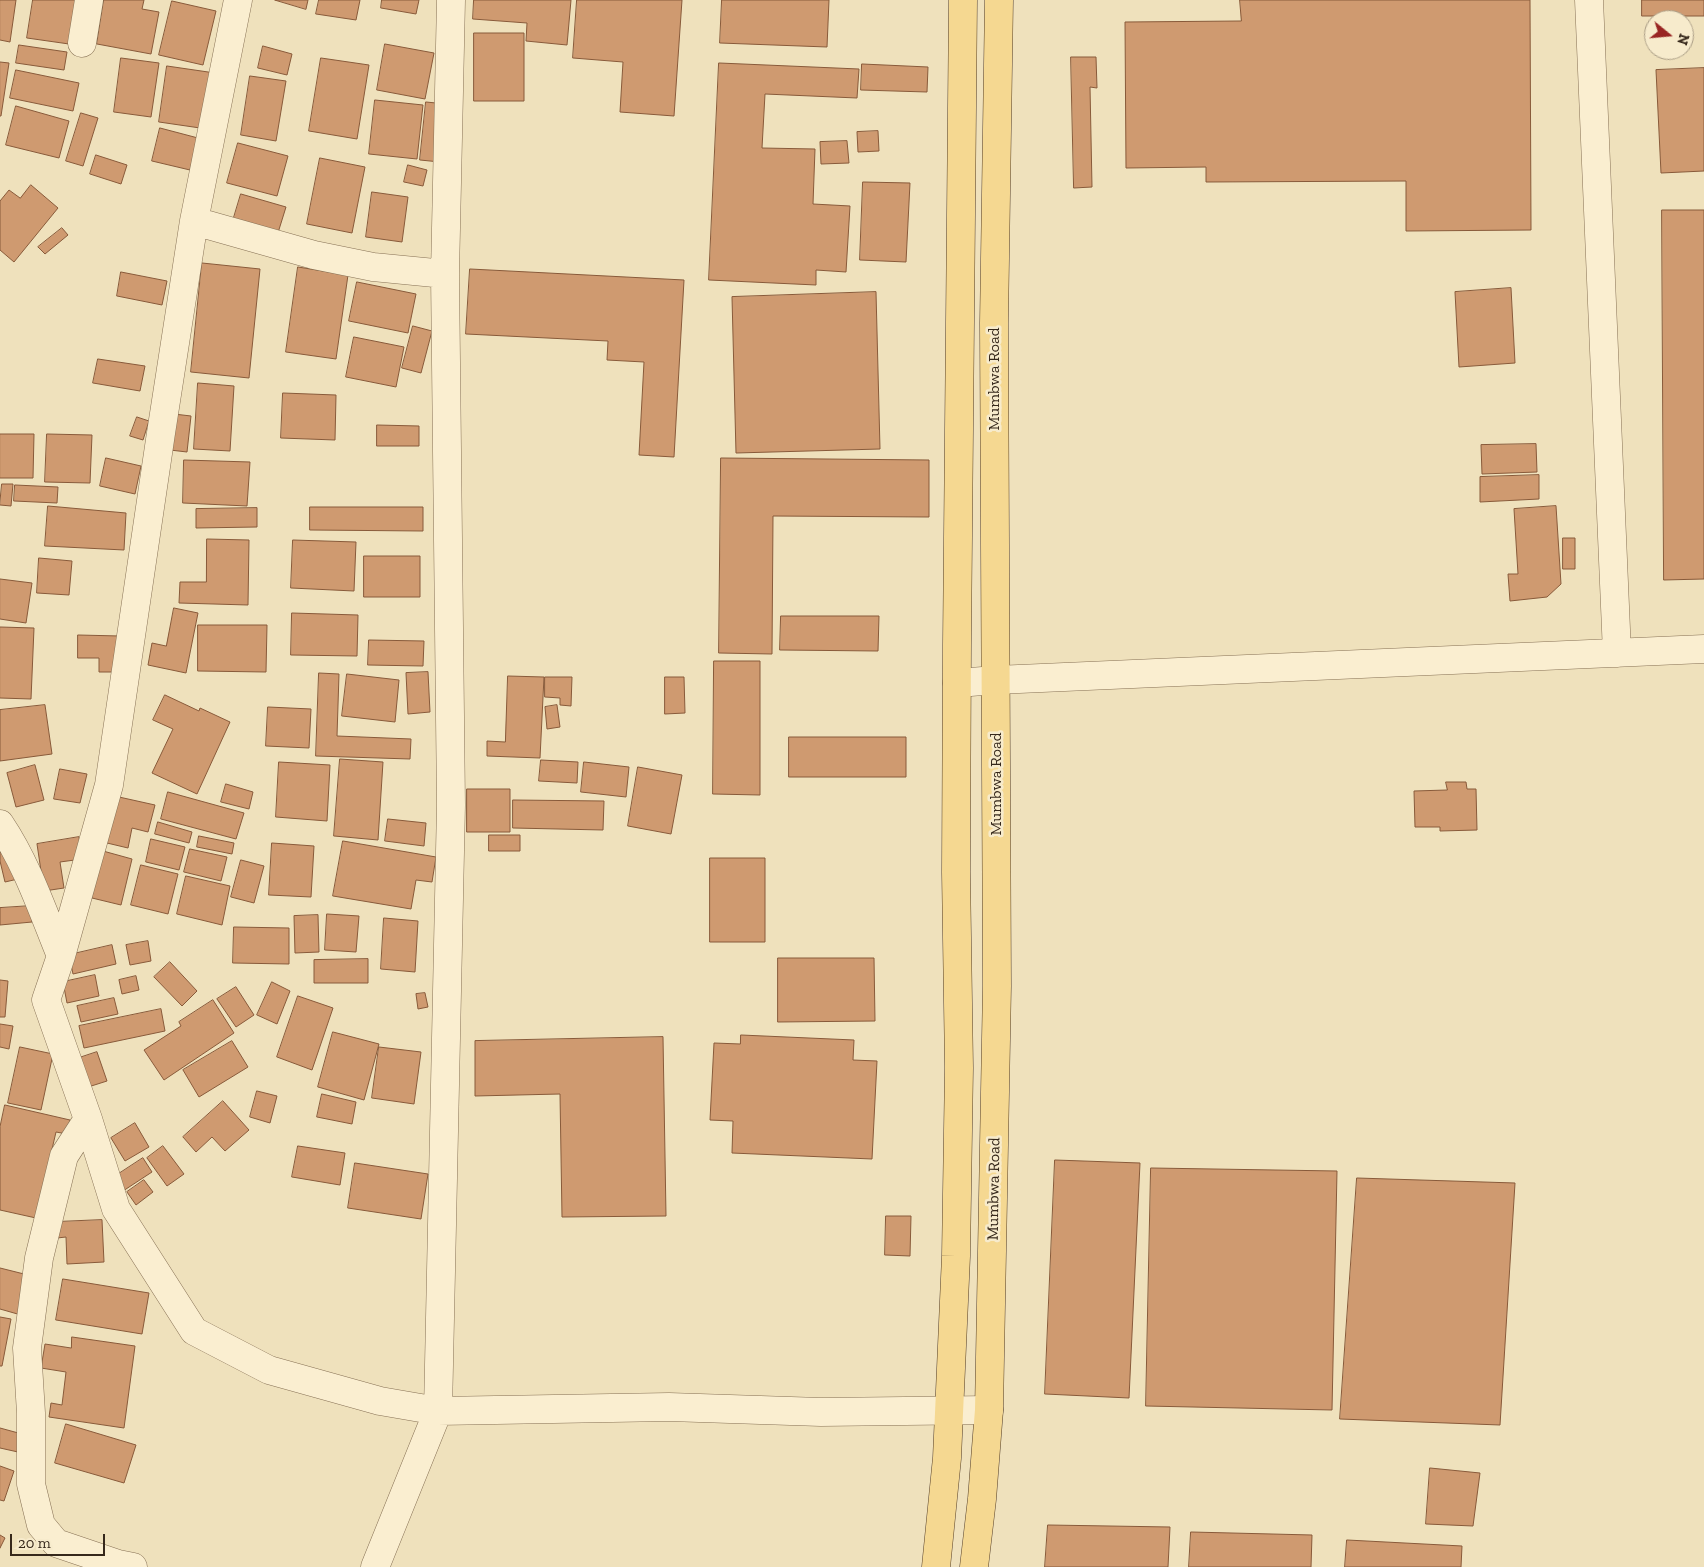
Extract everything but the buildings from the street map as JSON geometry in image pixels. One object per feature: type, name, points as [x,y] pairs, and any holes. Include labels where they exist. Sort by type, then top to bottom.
[{"type":"main road","points":[[936,1567],[947,1458],[956,1256],[959,1068],[957,683],[963,0]]},
{"type":"main road","name":"Mumbwa Road","points":[[974,1567],[989,1410],[998,986],[994,323],[999,0]]},
{"type":"street","points":[[82,44],[89,0]]},
{"type":"street","points":[[238,0],[194,221],[109,785],[61,956],[46,1000],[88,1119],[116,1209],[194,1331],[269,1370],[380,1401],[438,1410],[669,1407],[821,1412],[989,1410]]},
{"type":"street","points":[[375,1567],[438,1410],[451,805],[445,274],[451,0]]},
{"type":"street","points":[[1589,0],[1617,653]]},
{"type":"street","points":[[194,221],[314,255],[373,267],[445,274]]},
{"type":"street","points":[[957,683],[1704,649]]},
{"type":"street","points":[[0,824],[27,874],[61,956]]},
{"type":"street","points":[[88,1119],[64,1156],[39,1258],[28,1348],[32,1484],[41,1525],[56,1543],[133,1567]]}]
